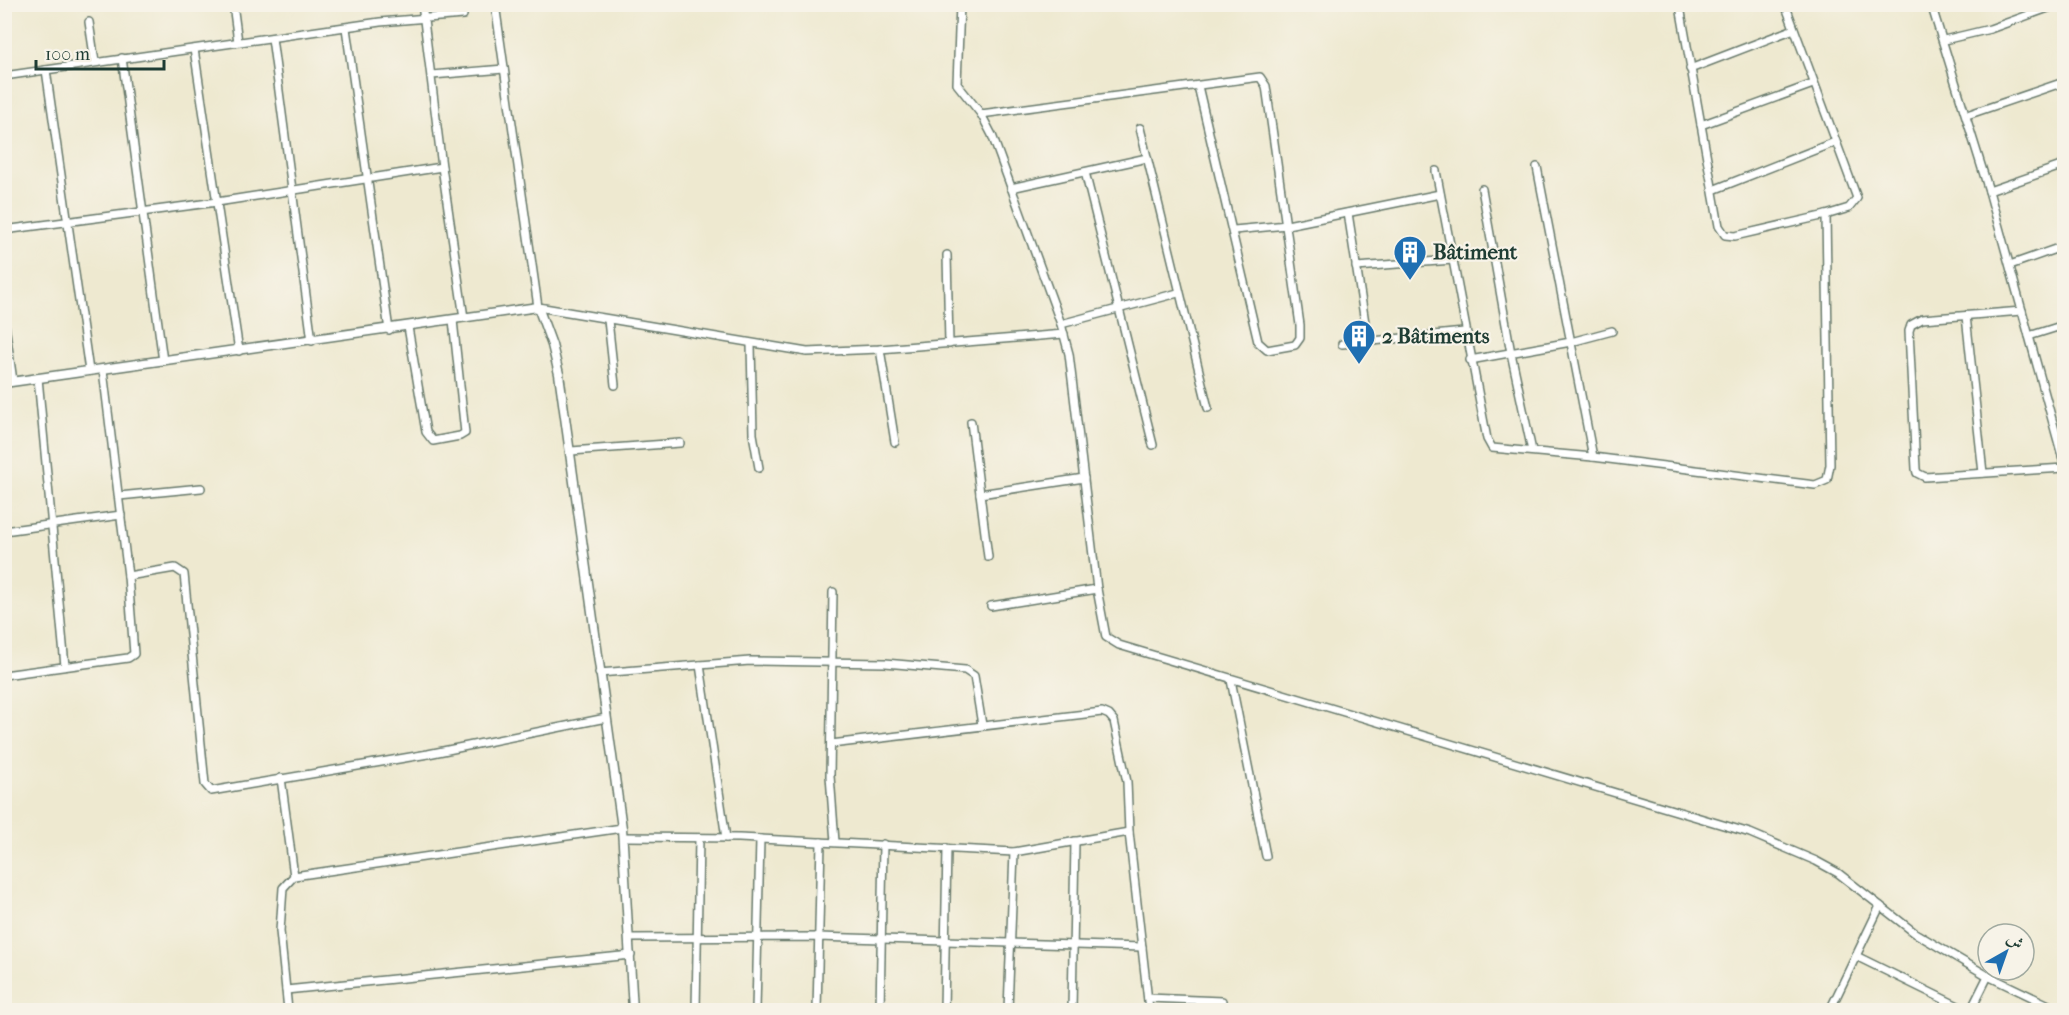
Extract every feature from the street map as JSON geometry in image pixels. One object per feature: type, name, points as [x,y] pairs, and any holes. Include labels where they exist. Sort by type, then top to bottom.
[{"type":"street","points":[[233,4],[238,42]]},
{"type":"street","points":[[422,4],[464,318]]},
{"type":"street","points":[[495,4],[538,307],[556,358],[571,451],[622,832],[633,1011]]},
{"type":"street","points":[[960,4],[957,84],[981,114],[992,135],[1070,354],[1097,589],[1104,632],[1112,641],[1231,680],[1750,833],[1816,861],[1838,873],[1915,933],[1976,969]]},
{"type":"street","points":[[1683,4],[1681,12],[1690,69],[1719,225],[1725,235],[1735,236],[1849,208],[1857,198],[1785,4]]},
{"type":"street","points":[[1930,4],[1944,40],[1989,191],[2064,463]]},
{"type":"street","points":[[1944,40],[1990,29],[2059,4]]},
{"type":"street","points":[[4,75],[424,17],[463,15]]},
{"type":"street","points":[[89,22],[95,62]]},
{"type":"street","points":[[346,28],[389,330]]},
{"type":"street","points":[[1690,69],[1794,29]]},
{"type":"street","points":[[272,38],[294,189],[312,341]]},
{"type":"street","points":[[194,49],[239,351]]},
{"type":"street","points":[[122,58],[163,361]]},
{"type":"street","points":[[432,75],[504,69]]},
{"type":"street","points":[[46,70],[89,371]]},
{"type":"street","points":[[981,114],[1198,86],[1255,76],[1264,81],[1287,225],[1300,338],[1295,345],[1267,350],[1260,346],[1198,86]]},
{"type":"street","points":[[1966,116],[2064,82]]},
{"type":"street","points":[[1701,125],[1813,84]]},
{"type":"street","points":[[1140,128],[1178,293],[1208,408]]},
{"type":"street","points":[[1713,190],[1835,142]]},
{"type":"street","points":[[1011,188],[1147,158]]},
{"type":"street","points":[[1989,191],[2064,165]]},
{"type":"street","points":[[4,230],[217,202],[442,167]]},
{"type":"street","points":[[1537,167],[1593,457]]},
{"type":"street","points":[[1436,171],[1464,332],[1489,445],[1492,448],[1593,457],[1815,485],[1827,480],[1830,465],[1826,215]]},
{"type":"street","points":[[1085,172],[1153,445]]},
{"type":"street","points":[[1482,189],[1511,353],[1532,451]]},
{"type":"street","points":[[1234,230],[1287,225],[1440,194]]},
{"type":"street","points":[[1348,213],[1368,342]]},
{"type":"street","points":[[2010,265],[2064,246]]},
{"type":"street","points":[[947,255],[949,344]]},
{"type":"street","points":[[1356,267],[1453,260]]},
{"type":"street","points":[[1061,324],[1178,293]]},
{"type":"street","points":[[4,318],[9,382],[312,341],[538,307],[751,345],[807,352],[880,349],[1064,334]]},
{"type":"street","points":[[2022,310],[1917,320],[1909,331],[1917,473],[1925,477],[2064,468]]},
{"type":"street","points":[[1966,316],[1983,473]]},
{"type":"street","points":[[408,327],[427,437],[433,441],[460,436],[465,432],[453,320]]},
{"type":"street","points":[[608,320],[615,385]]},
{"type":"street","points":[[2029,336],[2064,325]]},
{"type":"street","points":[[1470,360],[1571,342],[1612,331]]},
{"type":"street","points":[[1342,344],[1464,332]]},
{"type":"street","points":[[751,345],[753,434],[759,468]]},
{"type":"street","points":[[880,349],[895,442]]},
{"type":"street","points":[[4,675],[128,658],[134,654],[128,576],[103,370]]},
{"type":"street","points":[[38,378],[54,524],[65,666]]},
{"type":"street","points":[[971,422],[988,557]]},
{"type":"street","points":[[571,451],[680,443]]},
{"type":"street","points":[[980,494],[1084,477]]},
{"type":"street","points":[[119,496],[201,488]]},
{"type":"street","points":[[4,531],[121,515]]},
{"type":"street","points":[[128,576],[174,568],[184,574],[206,788],[211,791],[428,754],[606,718]]},
{"type":"street","points":[[991,606],[1097,589]]},
{"type":"street","points":[[833,592],[830,776],[835,842]]},
{"type":"street","points":[[599,673],[750,661],[885,663],[971,672],[982,725]]},
{"type":"street","points":[[700,665],[726,838]]},
{"type":"street","points":[[1231,680],[1266,855]]},
{"type":"street","points":[[831,744],[1090,713],[1109,715],[1114,721],[1127,782],[1129,832],[1149,1011]]},
{"type":"street","points":[[280,778],[294,876]]},
{"type":"street","points":[[288,1011],[280,931],[281,895],[283,888],[294,876],[622,832],[699,838],[883,844],[1014,852],[1129,832]]},
{"type":"street","points":[[696,1011],[699,838]]},
{"type":"street","points":[[756,1011],[760,839]]},
{"type":"street","points":[[1072,1011],[1075,841]]},
{"type":"street","points":[[817,1011],[821,842]]},
{"type":"street","points":[[880,1011],[883,844]]},
{"type":"street","points":[[944,1011],[947,848]]},
{"type":"street","points":[[1008,1011],[1008,942],[1014,852]]},
{"type":"street","points":[[1831,1010],[1880,906]]},
{"type":"street","points":[[630,938],[818,937],[1142,947]]},
{"type":"street","points":[[286,990],[631,955]]},
{"type":"street","points":[[1856,956],[1966,1011]]},
{"type":"street","points":[[1971,1011],[1985,982]]},
{"type":"street","points":[[1998,982],[2044,1008],[2059,1011]]},
{"type":"street","points":[[1148,998],[1222,1001]]},
{"type":"place","name":"Bâtiment","points":[[1410,281]]},
{"type":"place","name":"2 Bâtiments","points":[[1359,365]]}]
